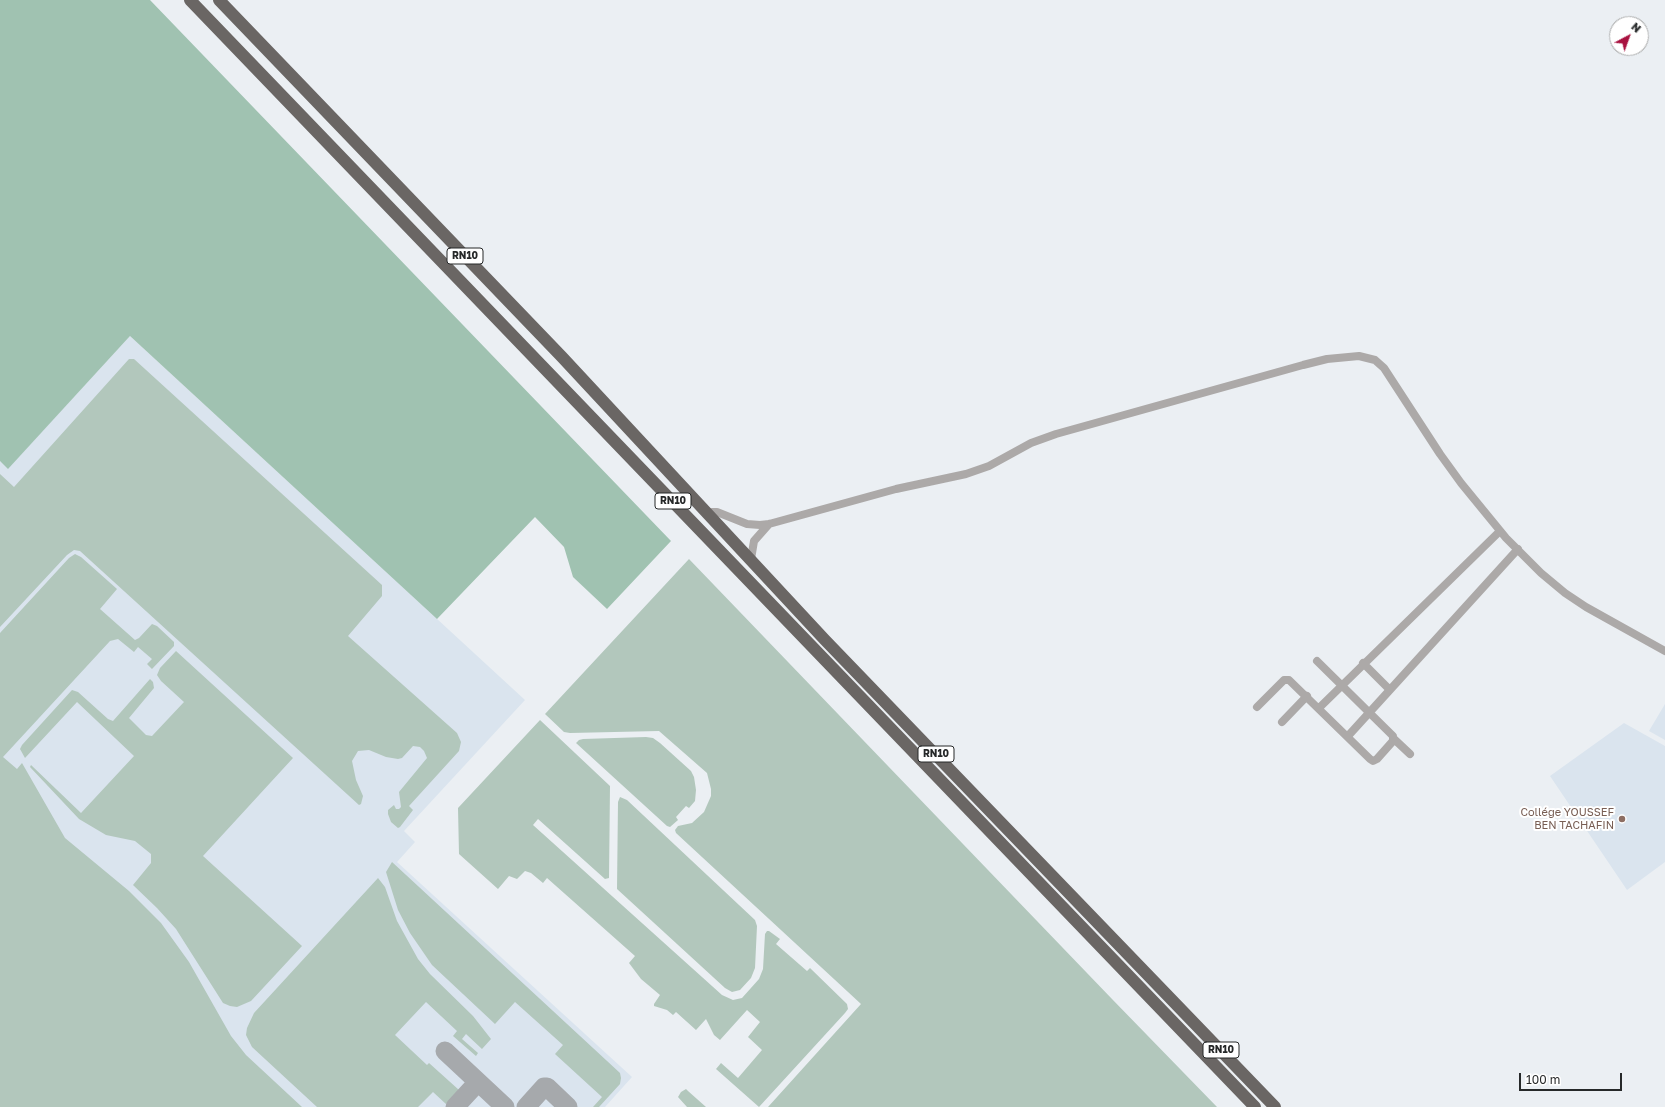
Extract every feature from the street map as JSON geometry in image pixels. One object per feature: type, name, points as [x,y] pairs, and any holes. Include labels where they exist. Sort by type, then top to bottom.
[{"type":"highway","name":"RN10","points":[[190,0],[697,526],[1154,1004],[1255,1107]]},
{"type":"highway","name":"RN10","points":[[219,0],[562,357],[825,640],[1275,1107]]},
{"type":"highway","points":[[697,526],[708,515]]},
{"type":"highway","points":[[1154,1004],[1166,993]]},
{"type":"street","points":[[708,515],[712,512],[717,512],[747,524],[769,524],[896,489],[966,474],[989,466],[1031,443],[1056,434],[1303,365],[1327,359],[1353,356],[1372,359],[1384,368],[1440,454],[1476,502],[1500,531],[1518,549],[1565,593],[1586,607],[1665,651]]},
{"type":"street","points":[[750,559],[754,540],[769,524]]},
{"type":"street","points":[[1319,708],[1363,663],[1500,531]]},
{"type":"street","points":[[1348,736],[1518,549]]},
{"type":"street","points":[[1317,661],[1410,754]]},
{"type":"street","points":[[1363,663],[1390,690]]},
{"type":"street","points":[[1257,707],[1284,680],[1287,679],[1307,696],[1373,761],[1377,759],[1394,739]]},
{"type":"street","points":[[1282,722],[1307,696]]},
{"type":"shaded area","points":[[130,336],[525,700],[404,831],[415,842],[397,862],[632,1077],[605,1107],[0,1107],[0,461],[8,468]]},
{"type":"shaded area","points":[[1665,704],[1665,740],[1649,731]]},
{"type":"shaded area","name":"Collége YOUSSEF BEN TACHAFIN","points":[[1624,723],[1665,746],[1665,862],[1627,890],[1550,776]]},
{"type":"green space","points":[[0,0],[150,0],[671,541],[607,609],[573,577],[564,547],[535,517],[437,619],[130,336],[8,469],[0,461]]},
{"type":"green space","points":[[129,359],[134,359],[382,585],[382,596],[348,636],[457,733],[461,742],[459,751],[409,806],[413,810],[400,827],[398,828],[391,822],[388,810],[394,805],[396,809],[401,807],[399,792],[427,758],[424,751],[420,747],[413,746],[402,758],[398,759],[386,757],[369,750],[358,751],[352,761],[356,780],[363,796],[361,804],[359,805],[80,551],[74,550],[67,555],[0,627],[0,474],[14,487]]},
{"type":"green space","points":[[75,554],[81,557],[117,589],[100,609],[135,640],[139,638],[152,624],[157,626],[174,642],[174,646],[152,669],[147,664],[152,659],[138,647],[134,652],[118,639],[110,641],[3,757],[17,769],[22,763],[65,838],[129,891],[161,923],[189,962],[231,1036],[246,1055],[302,1107],[0,1107],[0,633],[69,558]]},
{"type":"green space","points":[[689,559],[1217,1107],[768,1107],[861,1004],[676,833],[675,830],[678,826],[692,823],[704,812],[711,796],[707,773],[659,731],[570,733],[564,732],[545,714]]},
{"type":"green space","points":[[176,651],[293,758],[203,856],[302,946],[251,1001],[237,1007],[223,1003],[176,929],[133,885],[151,863],[151,854],[135,841],[106,835],[79,819],[30,767],[31,765],[81,813],[134,756],[77,702],[25,758],[20,749],[72,690],[78,692],[108,719],[113,721],[150,679],[153,682],[154,688],[129,718],[146,735],[152,736],[184,702],[161,681],[157,675],[160,668]]},
{"type":"green space","points":[[540,720],[610,786],[609,878],[605,879],[538,819],[533,825],[722,995],[733,1000],[742,998],[759,979],[763,969],[765,934],[769,931],[780,939],[776,944],[807,971],[810,968],[847,1004],[848,1009],[845,1013],[759,1107],[716,1069],[721,1063],[738,1078],[762,1050],[748,1037],[760,1022],[747,1010],[720,1040],[714,1035],[706,1019],[696,1030],[676,1012],[673,1015],[667,1010],[654,1006],[660,995],[641,979],[629,963],[635,956],[547,878],[543,883],[531,873],[525,871],[517,879],[509,876],[498,889],[459,854],[458,808]]},
{"type":"green space","points":[[653,738],[660,743],[691,771],[694,777],[696,790],[695,801],[689,808],[686,806],[676,817],[678,820],[670,827],[667,826],[576,743],[583,739]]},
{"type":"green space","points":[[620,797],[627,800],[755,920],[757,926],[755,968],[751,978],[740,990],[732,992],[725,988],[617,889],[618,802]]},
{"type":"green space","points":[[392,862],[620,1073],[620,1084],[599,1107],[593,1107],[602,1097],[555,1054],[563,1045],[515,1002],[495,1024],[432,965],[410,933],[398,910],[386,872]]},
{"type":"green space","points":[[378,878],[385,887],[397,921],[418,959],[430,974],[473,1016],[491,1039],[482,1049],[466,1034],[462,1039],[478,1053],[476,1056],[453,1036],[457,1031],[426,1002],[395,1035],[427,1065],[429,1063],[459,1090],[446,1104],[433,1092],[418,1107],[317,1107],[252,1047],[246,1035],[247,1028],[254,1013]]},
{"type":"green space","points":[[686,1089],[706,1107],[687,1107],[678,1097],[681,1092]]},
{"type":"taxiway","points":[[445,1051],[505,1107]]},
{"type":"taxiway","points":[[455,1107],[478,1082]]},
{"type":"taxiway","points":[[526,1107],[544,1087],[547,1087],[568,1107]]},
{"type":"place","name":"Collége YOUSSEF BEN TACHAFIN","points":[[1622,819]]}]
